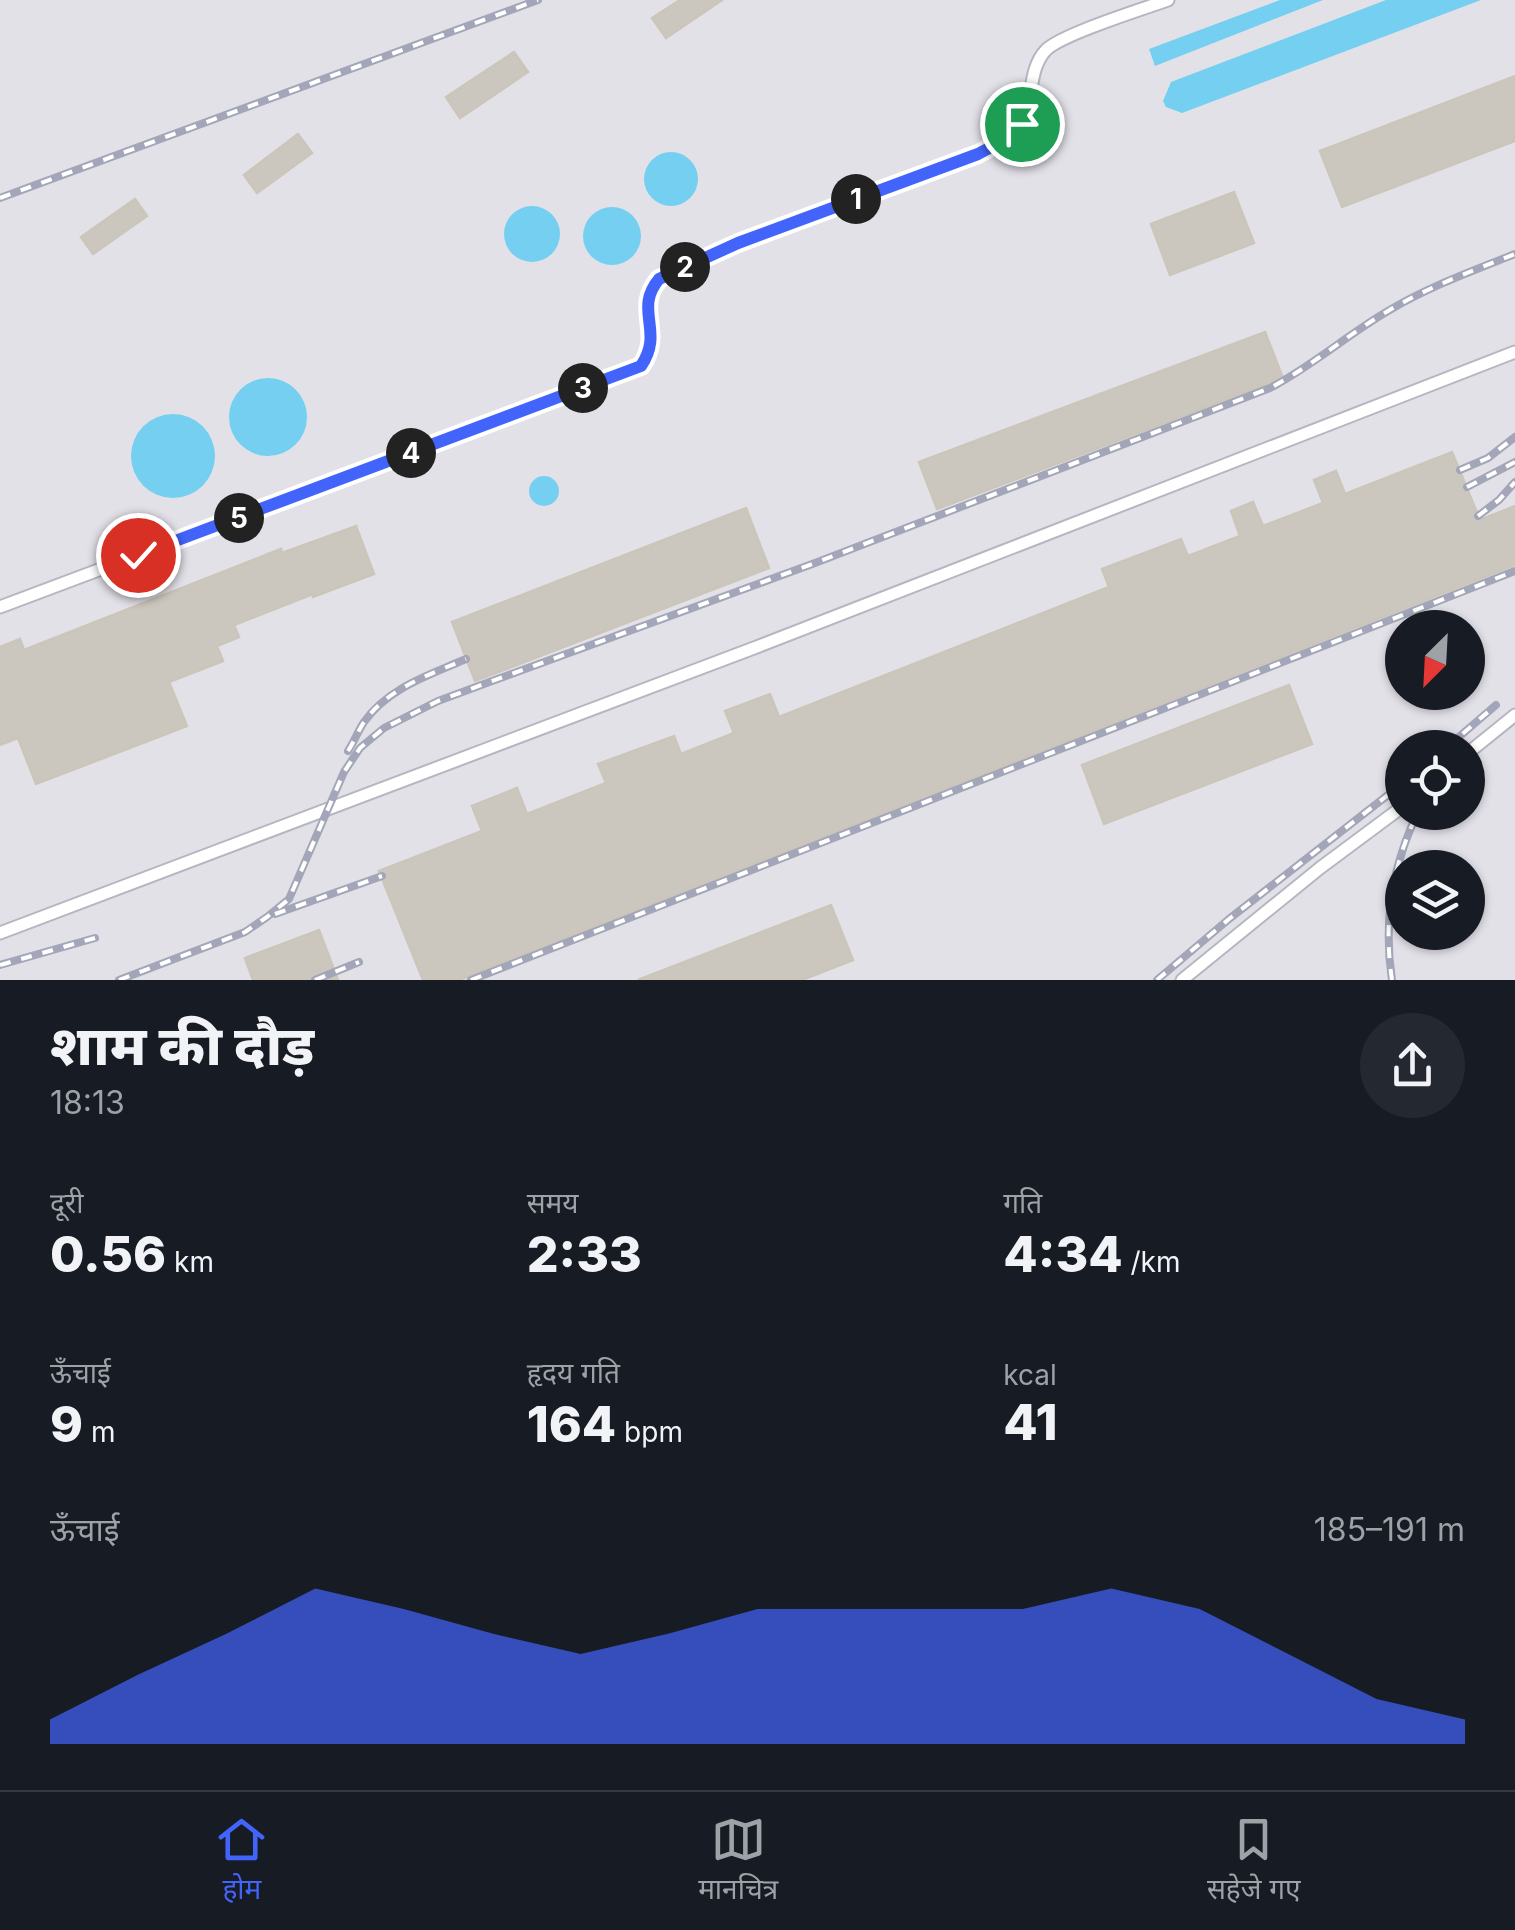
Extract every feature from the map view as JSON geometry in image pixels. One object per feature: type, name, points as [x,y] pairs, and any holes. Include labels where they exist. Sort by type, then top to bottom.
[{"type":"lane","points":[[0,607],[641,366],[650,353],[650,290],[659,279],[738,243],[978,154],[1012,136],[1022,124],[1032,79],[1047,49],[1068,37],[1168,0]]},
{"type":"lane","points":[[0,933],[773,641],[1515,352]]},
{"type":"lane","points":[[1485,739],[1515,714]]},
{"type":"lane","points":[[1182,980],[1385,820]]},
{"type":"shaded area","points":[[0,0],[1515,0],[1515,980],[0,980]]},
{"type":"water","points":[[1280,0],[1323,0],[1155,66],[1149,49]]},
{"type":"water","points":[[1386,0],[1481,0],[1182,113],[1166,107],[1163,101],[1171,82]]},
{"type":"water","points":[[671,152],[690,160],[698,179],[690,198],[671,206],[652,198],[644,179],[652,160]]},
{"type":"water","points":[[532,206],[552,214],[560,234],[552,254],[532,262],[512,254],[504,234],[512,214]]},
{"type":"water","points":[[612,207],[633,215],[641,236],[633,257],[612,265],[591,257],[583,236],[591,215]]},
{"type":"water","points":[[260,378],[276,378],[301,395],[307,417],[301,439],[290,450],[276,456],[260,456],[235,439],[229,425],[229,409],[246,384]]},
{"type":"water","points":[[173,414],[189,417],[203,426],[212,440],[212,472],[203,486],[189,495],[173,498],[157,495],[143,486],[134,472],[131,456],[134,440],[143,426],[157,417]]},
{"type":"water","points":[[544,476],[555,480],[559,491],[555,502],[544,506],[533,502],[529,491],[533,480]]},
{"type":"building","points":[[680,0],[722,0],[666,38],[652,18]]},
{"type":"building","points":[[514,52],[528,72],[460,118],[446,97]]},
{"type":"building","points":[[1515,76],[1515,141],[1342,207],[1320,151]]},
{"type":"building","points":[[298,134],[312,153],[257,193],[244,175]]},
{"type":"building","points":[[1234,192],[1254,243],[1170,275],[1151,224]]},
{"type":"building","points":[[135,199],[147,216],[93,254],[81,237]]},
{"type":"building","points":[[1265,332],[1283,378],[937,509],[919,462]]},
{"type":"building","points":[[1452,452],[1480,520],[1515,506],[1515,565],[1400,610],[1385,610],[1385,616],[459,980],[423,980],[379,871],[482,831],[472,806],[517,788],[527,814],[606,783],[598,764],[674,736],[681,754],[734,733],[725,711],[770,694],[779,717],[1109,587],[1102,569],[1181,539],[1188,556],[1240,536],[1231,511],[1253,502],[1263,526],[1323,503],[1314,480],[1336,471],[1345,494]]},
{"type":"building","points":[[746,508],[769,568],[475,681],[452,622]]},
{"type":"building","points":[[356,526],[374,574],[234,625],[239,637],[217,646],[223,661],[169,682],[187,726],[36,784],[18,738],[0,745],[0,647],[20,639],[24,650],[281,549],[282,553]]},
{"type":"building","points":[[1289,685],[1312,744],[1104,824],[1082,765]]},
{"type":"building","points":[[831,905],[853,960],[802,980],[638,980]]},
{"type":"building","points":[[319,930],[338,980],[253,980],[245,958]]},
{"type":"railway","points":[[0,198],[538,0]]},
{"type":"railway","points":[[119,980],[245,932],[289,899],[344,772],[360,748],[384,728],[438,701],[815,563],[1270,388],[1403,302],[1515,254]]},
{"type":"railway","points":[[1460,470],[1488,458],[1515,437]]},
{"type":"railway","points":[[1467,487],[1515,462]]},
{"type":"railway","points":[[1478,516],[1515,482]]},
{"type":"railway","points":[[471,980],[1515,571]]},
{"type":"railway","points":[[348,751],[364,722],[385,700],[466,659]]},
{"type":"railway","points":[[1467,730],[1496,705]]},
{"type":"railway","points":[[1157,980],[1385,797]]},
{"type":"railway","points":[[1392,980],[1389,915],[1396,873],[1410,830]]},
{"type":"railway","points":[[275,914],[382,876]]},
{"type":"railway","points":[[0,965],[95,938]]},
{"type":"railway","points":[[315,980],[359,962]]},
{"type":"route","points":[[138,555],[641,366],[650,353],[650,290],[659,279],[738,243],[978,154],[1012,136],[1022,124]]}]
